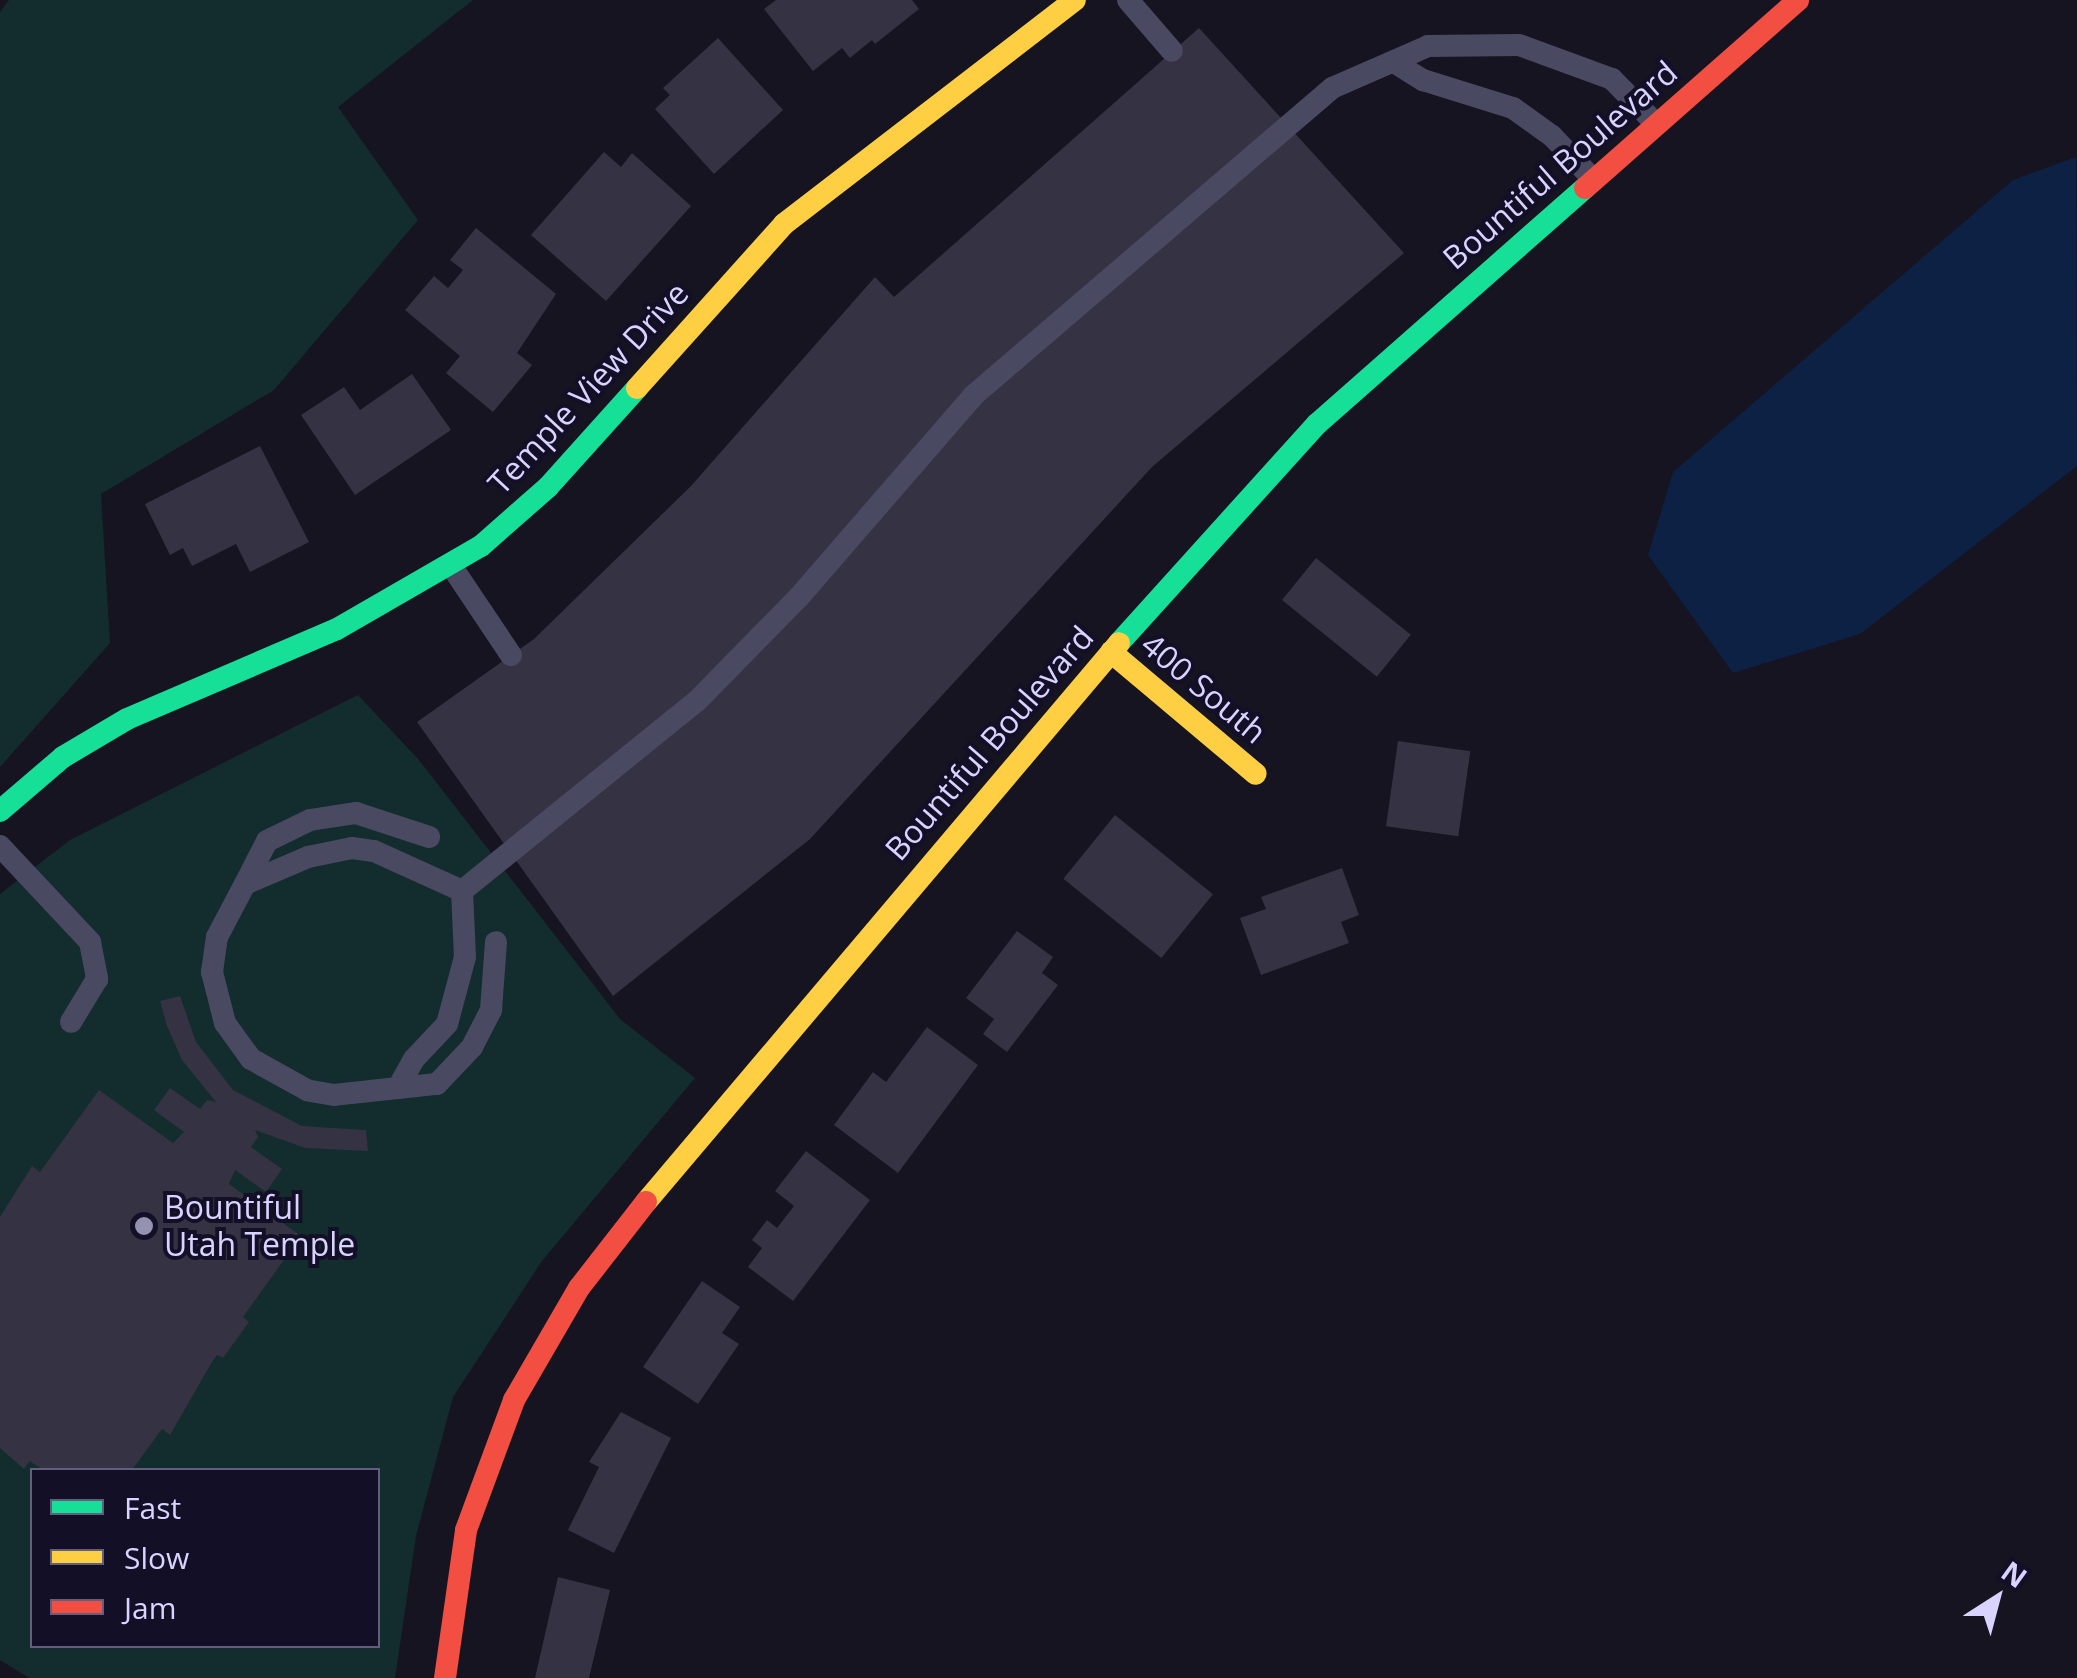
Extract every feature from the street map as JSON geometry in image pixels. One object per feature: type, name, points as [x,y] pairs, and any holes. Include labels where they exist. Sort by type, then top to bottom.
[{"type":"main road","name":"Temple View Drive","points":[[0,810],[63,756],[127,719],[337,629],[452,567],[548,486],[784,224],[1074,0]]},
{"type":"main road","name":"Bountiful Boulevard","points":[[445,1678],[466,1530],[488,1460],[579,1288],[798,1013],[1110,652],[1317,424],[1798,0]]},
{"type":"main road","name":"400 South","points":[[1110,652],[1256,774]]},
{"type":"lane","points":[[1128,0],[1172,51]]},
{"type":"lane","points":[[462,891],[698,701],[799,597],[974,394],[1037,335],[1332,88],[1374,66],[1397,64],[1428,46],[1519,45],[1612,80],[1656,124]]},
{"type":"lane","points":[[1397,64],[1424,80],[1465,88],[1525,115],[1593,180]]},
{"type":"lane","points":[[452,567],[510,654]]},
{"type":"lane","points":[[429,837],[356,814],[310,820],[267,841],[217,937],[212,972],[225,1023],[251,1059],[307,1090],[369,1095],[437,1084],[472,1047],[496,987],[496,942]]},
{"type":"lane","points":[[0,846],[90,942],[97,979],[71,1022]]},
{"type":"lane","points":[[245,884],[308,858],[352,848],[394,858],[462,891]]},
{"type":"lane","points":[[398,1088],[457,1003],[465,957],[462,891]]},
{"type":"green space","points":[[9,0],[473,0],[338,107],[418,220],[274,390],[101,494],[110,643],[0,767],[0,12]]},
{"type":"green space","points":[[358,695],[419,760],[620,1019],[695,1078],[542,1261],[453,1397],[416,1536],[395,1678],[29,1678],[0,1660],[0,894],[70,840]]},
{"type":"water","points":[[2076,157],[2077,466],[1860,634],[1733,673],[1648,555],[1673,472],[2013,180]]},
{"type":"building","points":[[776,0],[912,0],[919,9],[875,44],[872,40],[850,58],[842,48],[813,71],[764,9]]},
{"type":"building","points":[[1199,28],[1404,253],[1152,467],[810,839],[613,996],[417,722],[534,639],[691,486],[875,277],[894,297]]},
{"type":"building","points":[[718,38],[783,110],[714,174],[655,109],[670,95],[663,88]]},
{"type":"building","points":[[604,152],[621,167],[632,153],[691,206],[606,301],[531,235]]},
{"type":"building","points":[[476,228],[556,294],[517,353],[532,365],[493,412],[446,373],[460,356],[405,310],[434,276],[448,288],[463,270],[450,260]]},
{"type":"building","points":[[412,374],[451,430],[355,495],[301,415],[344,387],[360,410]]},
{"type":"building","points":[[260,446],[309,542],[250,572],[236,544],[192,566],[183,548],[170,555],[145,504]]},
{"type":"building","points":[[1316,558],[1411,635],[1377,677],[1282,600]]},
{"type":"building","points":[[1398,741],[1470,751],[1458,836],[1386,826]]},
{"type":"building","points":[[1115,815],[1213,894],[1161,958],[1063,879]]},
{"type":"building","points":[[1342,868],[1359,915],[1341,922],[1349,943],[1261,975],[1240,918],[1266,909],[1261,897]]},
{"type":"building","points":[[1017,931],[1053,957],[1042,973],[1058,985],[1007,1052],[983,1034],[994,1019],[966,998]]},
{"type":"building","name":"Bountiful Utah Temple","points":[[180,996],[196,1042],[233,1090],[302,1126],[366,1130],[368,1151],[305,1148],[255,1130],[258,1137],[251,1147],[282,1169],[266,1192],[235,1170],[229,1184],[301,1236],[243,1317],[249,1322],[223,1358],[217,1355],[212,1362],[170,1435],[162,1429],[133,1468],[40,1468],[30,1461],[24,1469],[0,1448],[0,1217],[32,1166],[40,1172],[99,1090],[173,1143],[184,1132],[154,1110],[170,1088],[200,1109],[207,1100],[216,1102],[182,1060],[160,1001]]},
{"type":"building","points":[[927,1027],[978,1065],[898,1173],[834,1125],[873,1072],[886,1082]]},
{"type":"building","points":[[806,1151],[870,1200],[793,1301],[748,1267],[762,1248],[752,1240],[767,1220],[777,1228],[794,1206],[775,1191]]},
{"type":"building","points":[[702,1281],[740,1307],[722,1333],[739,1344],[698,1404],[643,1367]]},
{"type":"building","points":[[621,1412],[671,1438],[614,1553],[568,1530],[599,1467],[589,1462]]},
{"type":"building","points":[[558,1577],[610,1590],[589,1678],[535,1678]]},
{"type":"traffic: fast","points":[[1119,643],[1317,424],[1585,188]]},
{"type":"traffic: fast","points":[[0,811],[63,757],[127,719],[337,629],[481,546],[548,487],[637,388]]},
{"type":"traffic: slow","points":[[637,388],[784,224],[1075,0]]},
{"type":"traffic: slow","points":[[646,1202],[1119,643]]},
{"type":"traffic: slow","points":[[1111,652],[1256,774]]},
{"type":"traffic: jam","points":[[1585,188],[1798,0]]},
{"type":"traffic: jam","points":[[445,1678],[466,1530],[514,1400],[579,1288],[646,1202]]},
{"type":"place","name":"Bountiful Utah Temple","points":[[144,1226]]}]
